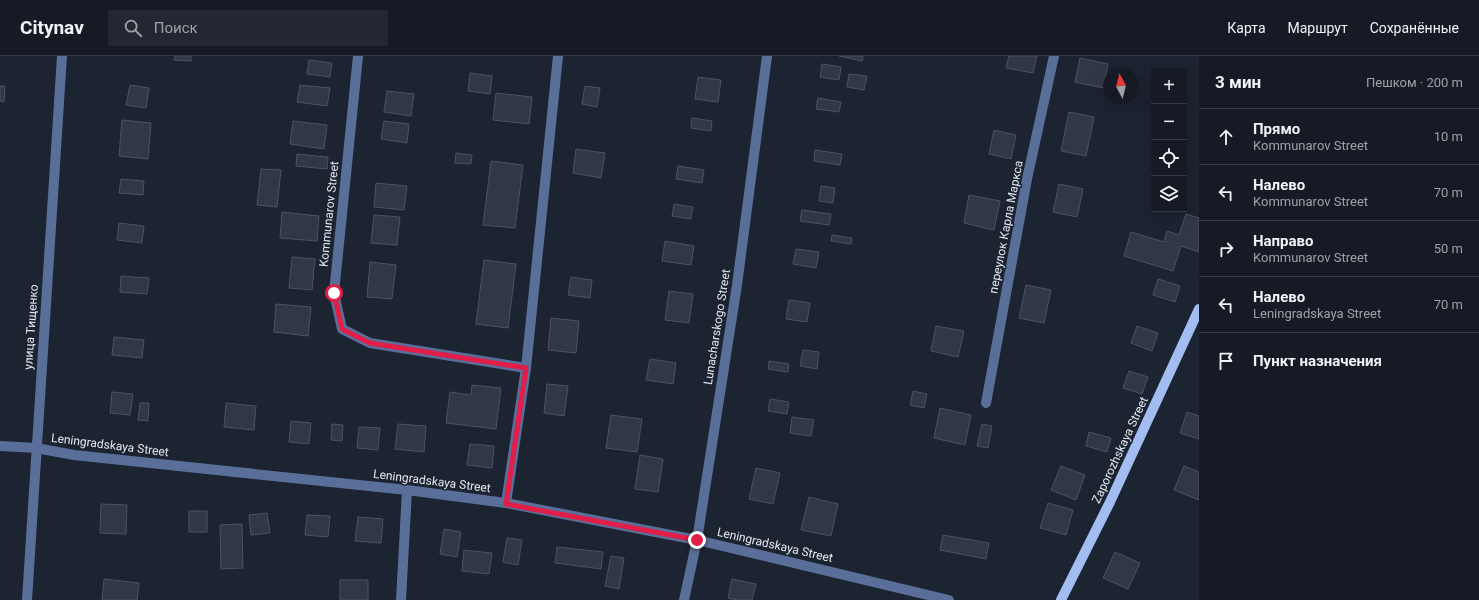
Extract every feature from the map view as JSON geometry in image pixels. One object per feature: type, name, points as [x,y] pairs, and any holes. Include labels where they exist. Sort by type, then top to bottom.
[{"type":"main road","name":"Zaporozhskaya Street","points":[[1061,600],[1110,502],[1199,309]]},
{"type":"street","name":"улица Тищенко","points":[[27,600],[62,56]]},
{"type":"street","name":"Kommunarov Street","points":[[358,56],[334,293],[342,329],[370,343],[526,368]]},
{"type":"street","points":[[506,504],[526,368],[558,56]]},
{"type":"street","name":"Lunacharskogo Street","points":[[684,600],[697,540],[736,285],[767,56]]},
{"type":"street","name":"переулок Карла Маркса","points":[[986,403],[1027,179],[1054,56]]},
{"type":"street","name":"Leningradskaya Street","points":[[0,446],[36,448],[74,456],[407,490],[506,504],[697,540],[949,600]]},
{"type":"street","points":[[401,600],[407,490]]},
{"type":"building","points":[[175,56],[191,56],[191,61],[174,60]]},
{"type":"building","points":[[839,56],[863,56],[862,61]]},
{"type":"building","points":[[1009,56],[1037,56],[1033,73],[1006,68]]},
{"type":"building","points":[[1080,58],[1108,64],[1107,68],[1103,68],[1103,88],[1075,82]]},
{"type":"building","points":[[309,60],[332,63],[330,77],[307,74]]},
{"type":"building","points":[[822,64],[841,67],[839,80],[820,77]]},
{"type":"building","points":[[470,73],[492,76],[490,94],[468,91]]},
{"type":"building","points":[[849,74],[867,76],[864,90],[847,87]]},
{"type":"building","points":[[698,77],[721,80],[718,102],[695,99]]},
{"type":"building","points":[[130,85],[149,88],[146,108],[126,105]]},
{"type":"building","points":[[300,85],[330,88],[327,106],[297,102]]},
{"type":"building","points":[[0,86],[5,86],[4,102],[0,101]]},
{"type":"building","points":[[585,86],[600,88],[597,107],[582,104]]},
{"type":"building","points":[[387,91],[414,94],[411,116],[384,112]]},
{"type":"building","points":[[496,93],[532,97],[529,124],[493,120]]},
{"type":"building","points":[[818,98],[841,102],[839,112],[816,109]]},
{"type":"building","points":[[1069,112],[1094,117],[1086,156],[1061,151]]},
{"type":"building","points":[[692,118],[712,121],[711,131],[691,128]]},
{"type":"building","points":[[122,120],[151,123],[148,159],[119,156]]},
{"type":"building","points":[[293,121],[327,125],[324,149],[290,144]]},
{"type":"building","points":[[384,121],[409,124],[407,143],[381,139]]},
{"type":"building","points":[[994,130],[1016,135],[1011,159],[989,154]]},
{"type":"building","points":[[576,149],[605,153],[601,178],[573,173]]},
{"type":"building","points":[[815,150],[842,154],[840,165],[814,161]]},
{"type":"building","points":[[456,153],[472,155],[471,164],[455,163]]},
{"type":"building","points":[[297,154],[328,157],[327,169],[296,166]]},
{"type":"building","points":[[491,161],[523,165],[515,228],[483,225]]},
{"type":"building","points":[[678,166],[704,170],[702,183],[676,179]]},
{"type":"building","points":[[261,169],[281,170],[277,207],[257,205]]},
{"type":"building","points":[[121,179],[144,181],[143,195],[119,193]]},
{"type":"building","points":[[376,183],[407,186],[404,210],[374,207]]},
{"type":"building","points":[[1059,184],[1083,189],[1077,217],[1053,212]]},
{"type":"building","points":[[821,186],[835,188],[833,203],[819,201]]},
{"type":"building","points":[[969,195],[1000,201],[994,230],[964,223]]},
{"type":"building","points":[[674,204],[693,207],[691,219],[672,216]]},
{"type":"building","points":[[802,210],[831,214],[829,225],[800,221]]},
{"type":"building","points":[[282,212],[319,216],[317,241],[280,238]]},
{"type":"building","points":[[1186,214],[1199,218],[1199,252],[1181,246],[1173,271],[1124,256],[1131,232],[1164,242],[1167,231],[1179,235]]},
{"type":"building","points":[[374,215],[400,217],[397,245],[371,243]]},
{"type":"building","points":[[119,223],[144,226],[142,243],[117,240]]},
{"type":"building","points":[[832,235],[852,238],[851,244],[831,241]]},
{"type":"building","points":[[665,241],[694,246],[691,265],[662,261]]},
{"type":"building","points":[[796,249],[819,252],[816,268],[793,264]]},
{"type":"building","points":[[292,257],[315,259],[312,290],[289,288]]},
{"type":"building","points":[[484,260],[516,264],[508,328],[476,324]]},
{"type":"building","points":[[370,262],[396,265],[392,299],[367,297]]},
{"type":"building","points":[[121,276],[149,278],[147,294],[120,292]]},
{"type":"building","points":[[571,277],[592,280],[590,298],[568,295]]},
{"type":"building","points":[[1158,279],[1180,286],[1175,302],[1153,295]]},
{"type":"building","points":[[1026,285],[1051,290],[1044,323],[1019,318]]},
{"type":"building","points":[[669,291],[693,294],[689,323],[665,320]]},
{"type":"building","points":[[789,300],[810,303],[807,322],[786,319]]},
{"type":"building","points":[[276,304],[311,307],[308,336],[274,332]]},
{"type":"building","points":[[551,318],[579,321],[576,353],[548,350]]},
{"type":"building","points":[[936,326],[964,331],[958,357],[931,351]]},
{"type":"building","points":[[1137,326],[1158,333],[1152,351],[1131,343]]},
{"type":"building","points":[[114,337],[144,340],[142,358],[112,355]]},
{"type":"building","points":[[803,350],[819,352],[817,369],[800,366]]},
{"type":"building","points":[[650,359],[676,363],[673,384],[646,380]]},
{"type":"building","points":[[769,361],[789,364],[788,372],[768,369]]},
{"type":"building","points":[[1129,371],[1148,377],[1142,394],[1123,388]]},
{"type":"building","points":[[547,384],[568,386],[564,416],[544,413]]},
{"type":"building","points":[[472,385],[501,388],[496,429],[446,423],[450,392],[471,395]]},
{"type":"building","points":[[913,391],[927,394],[924,408],[910,405]]},
{"type":"building","points":[[112,392],[133,394],[130,415],[110,413]]},
{"type":"building","points":[[770,399],[789,402],[787,414],[768,411]]},
{"type":"building","points":[[140,403],[149,403],[148,421],[138,420]]},
{"type":"building","points":[[226,403],[256,406],[254,430],[224,427]]},
{"type":"building","points":[[940,408],[971,415],[965,445],[934,438]]},
{"type":"building","points":[[1187,412],[1199,416],[1199,439],[1180,433]]},
{"type":"building","points":[[611,415],[642,419],[637,452],[606,448]]},
{"type":"building","points":[[792,417],[814,420],[811,436],[790,433]]},
{"type":"building","points":[[291,421],[311,423],[309,444],[289,442]]},
{"type":"building","points":[[332,424],[343,425],[342,441],[331,440]]},
{"type":"building","points":[[398,424],[426,426],[424,452],[395,449]]},
{"type":"building","points":[[982,424],[992,426],[988,448],[977,446]]},
{"type":"building","points":[[359,427],[380,428],[378,450],[357,448]]},
{"type":"building","points":[[1089,432],[1111,438],[1107,452],[1086,446]]},
{"type":"building","points":[[470,444],[494,446],[492,468],[467,465]]},
{"type":"building","points":[[640,455],[663,459],[658,492],[635,489]]},
{"type":"building","points":[[1061,466],[1085,475],[1076,500],[1051,490]]},
{"type":"building","points":[[1184,466],[1199,472],[1199,500],[1174,490]]},
{"type":"building","points":[[756,468],[780,473],[773,504],[749,499]]},
{"type":"building","points":[[809,497],[838,504],[831,536],[801,530]]},
{"type":"building","points":[[1048,503],[1073,510],[1066,535],[1040,528]]},
{"type":"building","points":[[101,504],[127,505],[126,534],[100,533]]},
{"type":"building","points":[[189,511],[207,511],[207,532],[189,532]]},
{"type":"building","points":[[267,513],[270,533],[251,535],[249,515]]},
{"type":"building","points":[[307,515],[330,516],[328,537],[305,535]]},
{"type":"building","points":[[358,517],[383,519],[381,543],[355,541]]},
{"type":"building","points":[[242,524],[243,568],[221,569],[220,525]]},
{"type":"building","points":[[444,529],[461,532],[457,557],[440,554]]},
{"type":"building","points":[[943,535],[989,543],[986,559],[940,550]]},
{"type":"building","points":[[507,538],[522,540],[518,565],[503,562]]},
{"type":"building","points":[[557,547],[603,552],[601,569],[555,563]]},
{"type":"building","points":[[464,550],[492,553],[489,574],[462,571]]},
{"type":"building","points":[[1115,552],[1140,563],[1128,589],[1103,578]]},
{"type":"building","points":[[611,556],[624,558],[619,589],[605,586]]},
{"type":"building","points":[[104,579],[139,583],[137,600],[102,600]]},
{"type":"building","points":[[732,579],[756,584],[752,600],[728,598]]},
{"type":"building","points":[[340,580],[368,580],[368,600],[340,600]]},
{"type":"route","points":[[334,293],[342,329],[370,343],[526,368],[506,504],[697,540]]}]
